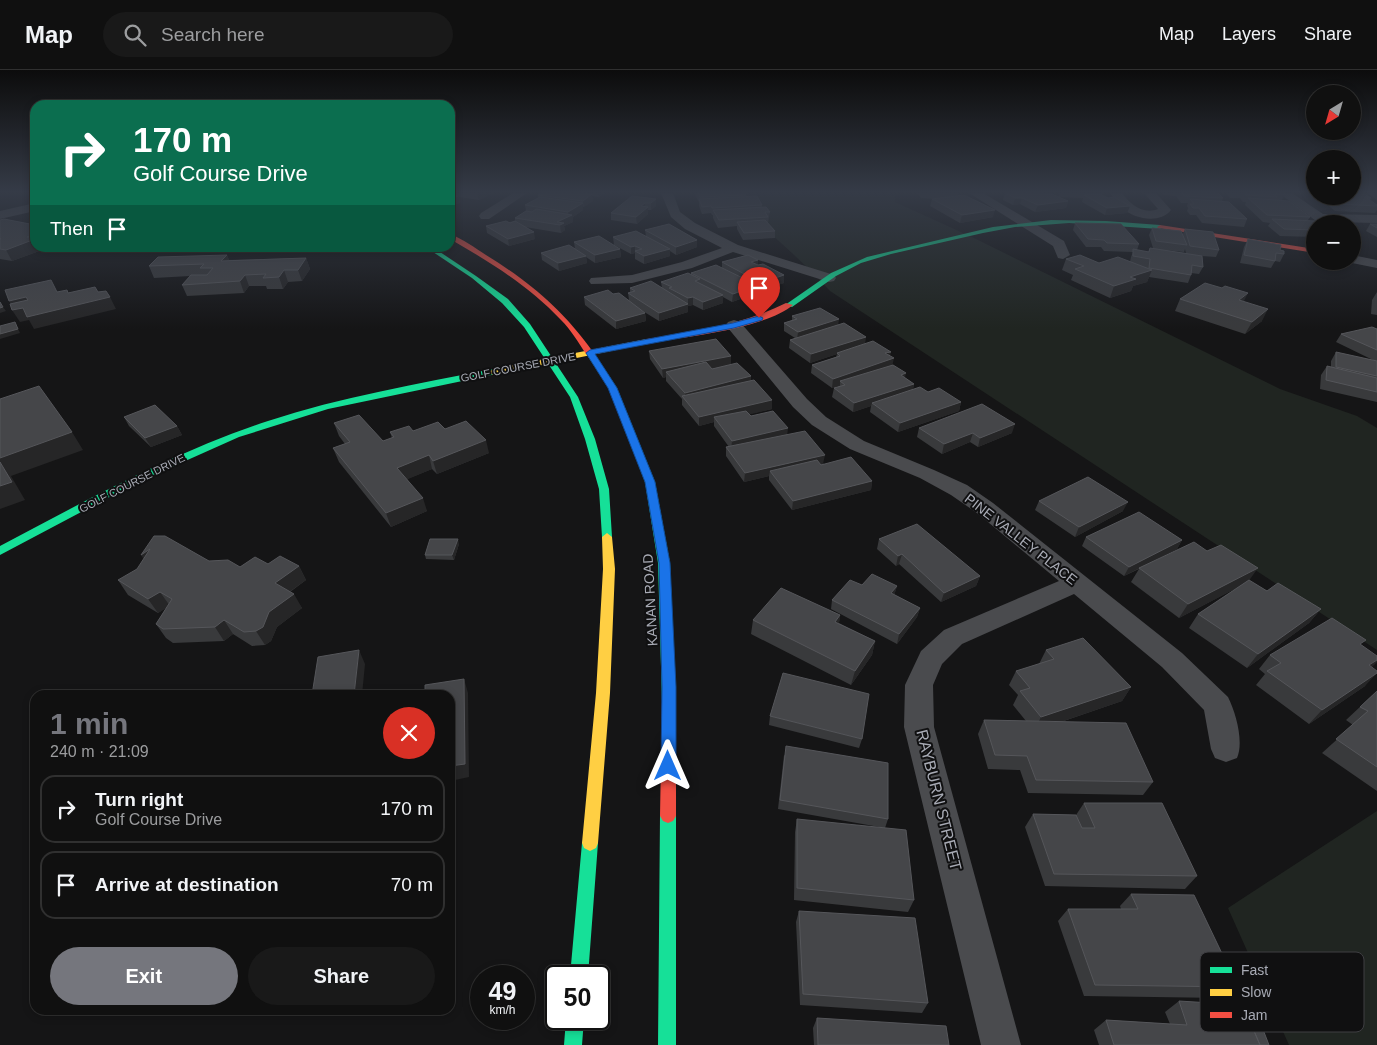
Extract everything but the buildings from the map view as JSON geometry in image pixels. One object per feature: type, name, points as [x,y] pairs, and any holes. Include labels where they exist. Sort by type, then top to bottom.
[{"type":"main road","name":"GOLF COURSE DRIVE","points":[[0,551],[169,463],[214,443],[269,423],[352,400],[734,325],[759,318],[786,306],[855,263],[885,253],[945,238]]},
{"type":"main road","name":"GOLF COURSE DRIVE","points":[[1244,238],[1306,249]]},
{"type":"main road","name":"KANAN ROAD","points":[[455,239],[501,266],[533,290],[562,316],[590,353],[612,388],[650,482],[664,563],[669,687],[667,1045]]},
{"type":"main road","points":[[436,252],[474,276],[505,301],[527,326],[574,397],[590,439],[604,489],[609,569],[603,693],[580,965]]},
{"type":"main road","points":[[573,1045],[574,1030]]},
{"type":"street","points":[[714,238],[733,248],[829,278]]},
{"type":"street","points":[[1050,238],[1059,244],[1063,255]]},
{"type":"street","points":[[596,282],[632,279],[687,264],[733,248]]},
{"type":"street","points":[[1361,261],[1377,264]]},
{"type":"street","name":"PINE VALLEY PLACE","points":[[734,325],[800,403],[819,421],[857,446],[927,474],[958,490],[984,508],[1172,660],[1218,705],[1226,749]]},
{"type":"street","name":"RAYBURN STREET","points":[[1001,1045],[919,727],[919,685],[931,658],[952,637],[1077,583]]},
{"type":"shaded area","points":[[975,238],[1280,389],[1357,416],[1377,428],[1377,650],[830,291],[777,239]]},
{"type":"shaded area","points":[[1377,811],[1377,1045],[1289,1045],[1283,1032],[1364,1032],[1364,952],[1248,952],[1228,908]]},
{"type":"traffic: fast","points":[[789,305],[849,266],[889,252],[949,238]]},
{"type":"traffic: fast","points":[[436,252],[474,277],[505,301],[527,326],[574,397],[590,439],[604,489],[607,537]]},
{"type":"traffic: fast","points":[[589,352],[613,388],[650,482],[664,563],[669,702]]},
{"type":"traffic: fast","points":[[0,551],[133,481],[236,435],[326,407],[493,372]]},
{"type":"traffic: fast","points":[[667,1045],[668,816]]},
{"type":"traffic: fast","points":[[580,965],[590,843]]},
{"type":"traffic: fast","points":[[573,1045],[574,1030]]},
{"type":"traffic: slow","points":[[493,372],[647,341]]},
{"type":"traffic: slow","points":[[590,843],[603,693],[609,569],[607,537]]},
{"type":"traffic: jam","points":[[1234,238],[1306,250]]},
{"type":"traffic: jam","points":[[455,239],[494,262],[535,292],[564,319],[589,352]]},
{"type":"traffic: jam","points":[[647,341],[738,325],[756,320],[789,305]]},
{"type":"traffic: jam","points":[[668,816],[669,702]]},
{"type":"route","points":[[668,766],[669,687],[664,563],[650,482],[632,432],[612,388],[590,353],[734,325],[759,318]]}]
